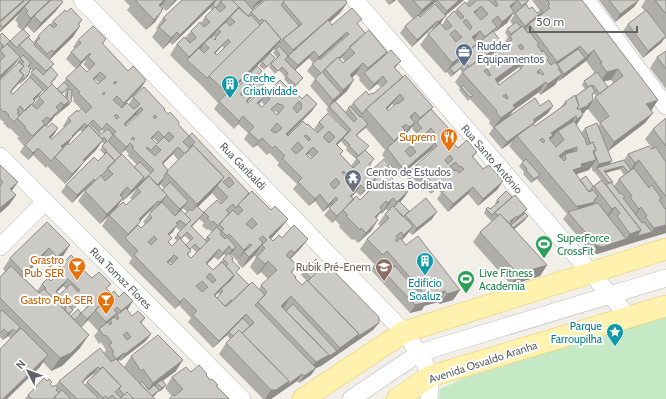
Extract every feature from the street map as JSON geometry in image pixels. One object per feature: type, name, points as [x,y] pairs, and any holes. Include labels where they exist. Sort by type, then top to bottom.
[{"type":"main road","points":[[304,399],[404,332],[666,249]]},
{"type":"main road","name":"Avenida Osvaldo Aranha","points":[[397,399],[431,376],[666,306]]},
{"type":"street","name":"Rua Garibaldi","points":[[82,0],[404,332],[419,353],[431,376]]},
{"type":"street","name":"Rua Santo Antônio","points":[[355,0],[629,317]]},
{"type":"street","points":[[586,0],[666,106]]},
{"type":"street","name":"Rua Tomaz Flores","points":[[0,156],[242,399]]},
{"type":"street","points":[[0,246],[45,202]]},
{"type":"street","points":[[351,399],[419,353],[666,278]]},
{"type":"street","points":[[429,399],[431,376]]},
{"type":"green space","name":"Parque Farroupilha","points":[[666,316],[666,399],[439,399],[440,389],[464,378]]},
{"type":"building","points":[[0,0],[24,0],[1,20]]},
{"type":"building","points":[[24,0],[30,0],[3,27],[0,25],[0,22]]},
{"type":"building","points":[[31,0],[50,0],[31,18],[26,13],[28,11],[24,7]]},
{"type":"building","points":[[51,0],[61,0],[63,2],[41,23],[34,16]]},
{"type":"building","points":[[135,0],[164,0],[159,5],[163,9],[154,20]]},
{"type":"building","points":[[182,0],[215,0],[180,35],[177,32],[171,38],[159,27],[166,20],[163,18]]},
{"type":"building","points":[[216,0],[222,0],[216,8],[213,5]]},
{"type":"building","points":[[222,0],[232,0],[239,7],[189,57],[177,44],[184,37],[190,43],[196,38],[191,31],[200,22],[204,27],[210,22],[205,17],[215,7],[220,12],[226,7],[221,2]]},
{"type":"building","points":[[232,0],[244,0],[253,10],[248,16]]},
{"type":"building","points":[[265,0],[285,0],[281,5],[299,26],[280,43],[279,42],[281,39],[265,20],[264,21],[262,19],[260,21],[251,12]]},
{"type":"building","points":[[285,0],[345,0],[347,3],[293,50],[283,39],[302,24],[283,2]]},
{"type":"building","points":[[413,0],[433,0],[422,10]]},
{"type":"building","points":[[437,0],[459,0],[447,11]]},
{"type":"building","points":[[489,0],[496,7],[498,5],[495,0],[517,0],[510,6],[514,12],[502,22],[498,16],[492,21],[497,27],[485,37],[480,31],[472,37],[477,43],[471,48],[466,43],[460,47],[465,53],[452,63],[428,34],[440,23],[446,30],[452,26],[446,19],[454,11],[461,19],[464,17],[457,9],[465,2],[469,7],[476,1]],"holes":[[[481,6],[488,14],[481,20],[474,12]],[[466,19],[472,27],[470,30],[463,22]],[[455,30],[462,37],[456,42],[450,34]]]},
{"type":"building","points":[[517,0],[529,0],[522,6]]},
{"type":"building","points":[[547,0],[582,0],[658,100],[646,104],[653,113],[614,142],[600,123],[609,116],[595,97],[623,76],[618,69],[607,72],[600,63],[602,63],[594,50],[588,55],[580,46],[557,62],[529,24],[550,8],[548,6],[550,4]]},
{"type":"building","points":[[609,0],[639,0],[620,14]]},
{"type":"building","points":[[655,0],[666,0],[666,14]]},
{"type":"building","points":[[435,4],[446,16],[438,22],[437,21],[417,40],[405,26],[418,15],[420,17]]},
{"type":"building","points":[[526,4],[529,9],[532,7],[537,13],[541,10],[543,11],[525,26],[515,13]]},
{"type":"building","points":[[71,8],[82,20],[78,24],[80,26],[54,52],[52,50],[47,54],[36,42],[40,38],[38,36],[50,24],[53,28],[57,25],[53,21],[65,10],[67,12]]},
{"type":"building","points":[[239,8],[249,17],[251,15],[260,25],[207,78],[187,60],[199,48],[204,53],[209,48],[204,43],[211,37],[215,40],[221,32],[218,29],[226,22],[230,26],[235,22],[230,17]],"holes":[[[228,39],[230,42],[217,55],[214,53]]]},
{"type":"building","points":[[352,8],[362,19],[357,23],[365,33],[322,72],[341,93],[333,100],[315,79],[321,73],[312,64],[319,58],[320,60],[349,34],[347,32],[319,57],[314,51],[298,65],[288,56],[328,20],[332,25]]},
{"type":"building","points":[[646,10],[666,36],[648,51],[628,24]]},
{"type":"building","points":[[265,20],[281,39],[227,93],[209,76]]},
{"type":"building","points":[[516,22],[521,27],[511,34],[507,29]]},
{"type":"building","points":[[93,26],[106,39],[102,43],[128,71],[133,66],[146,80],[124,103],[117,96],[113,100],[122,108],[127,103],[134,109],[140,104],[133,97],[144,87],[168,114],[170,112],[189,136],[192,133],[249,193],[236,208],[233,204],[226,210],[229,213],[218,226],[207,218],[209,217],[204,212],[217,200],[221,204],[228,197],[217,186],[224,177],[193,145],[185,154],[178,147],[162,163],[168,170],[164,176],[165,177],[157,185],[148,176],[154,170],[132,148],[134,147],[130,143],[126,147],[113,134],[116,132],[107,123],[102,129],[93,120],[87,126],[85,123],[72,136],[73,137],[61,146],[63,148],[51,161],[38,148],[33,153],[25,145],[45,125],[48,127],[52,123],[58,128],[49,137],[52,139],[71,121],[68,118],[77,110],[78,112],[82,108],[86,113],[92,107],[66,78],[80,65],[87,72],[95,64],[88,57],[91,54],[90,53],[81,62],[71,52],[81,43],[78,40]],"holes":[[[100,72],[106,77],[98,84],[93,79]],[[141,107],[143,110],[126,126],[124,124]],[[116,114],[119,117],[117,119],[114,116]],[[158,131],[164,137],[157,144],[151,138]],[[169,132],[174,137],[169,142],[164,137]],[[189,136],[195,142],[189,148],[183,142]],[[156,145],[161,150],[155,156],[146,148],[147,147],[151,150]],[[229,177],[234,183],[229,188],[223,182]]]},
{"type":"building","points":[[522,26],[528,33],[530,32],[539,44],[537,45],[549,58],[547,60],[551,65],[555,62],[560,68],[558,69],[562,74],[548,84],[546,82],[513,105],[515,108],[501,118],[496,112],[497,111],[462,72],[480,59],[482,62],[512,40],[510,36]],"holes":[[[521,44],[524,48],[521,50],[518,46]],[[526,57],[529,61],[499,85],[495,79]],[[487,69],[491,75],[489,76],[484,71]],[[540,69],[544,74],[542,75],[540,72],[538,74],[537,72]],[[506,94],[508,98],[507,99],[503,96]]]},
{"type":"building","points":[[23,29],[30,36],[17,48],[10,41]]},
{"type":"building","points":[[369,30],[387,52],[368,68],[363,63],[350,75],[354,80],[343,90],[325,69],[338,57],[343,63],[355,53],[349,47]]},
{"type":"building","points":[[493,31],[502,43],[469,67],[461,57],[475,46],[477,48],[484,42],[482,40]]},
{"type":"building","points":[[2,33],[10,41],[3,48],[3,45],[0,43],[0,35]]},
{"type":"building","points":[[28,37],[35,44],[34,45],[54,64],[46,71],[19,45]]},
{"type":"building","points":[[7,44],[20,57],[0,76],[0,61],[5,56],[0,50]]},
{"type":"building","points":[[279,46],[288,56],[285,60],[303,78],[296,85],[286,76],[288,73],[282,67],[278,71],[271,64],[280,55],[276,49]]},
{"type":"building","points":[[578,49],[585,58],[564,74],[557,64]]},
{"type":"building","points":[[391,50],[401,61],[394,67],[403,77],[362,114],[353,103],[366,91],[369,95],[372,93],[373,94],[387,82],[383,76],[374,84],[364,73]]},
{"type":"building","points":[[666,51],[666,69],[657,57]]},
{"type":"building","points":[[270,53],[275,58],[267,67],[262,62]]},
{"type":"building","points":[[23,55],[31,63],[28,66],[31,69],[23,80],[24,75],[20,71],[24,66],[21,64],[24,62],[20,58]]},
{"type":"building","points":[[459,61],[463,66],[454,73],[450,68]]},
{"type":"building","points":[[19,62],[24,66],[19,71],[24,75],[10,92],[13,94],[30,77],[43,90],[33,99],[35,101],[25,111],[20,106],[17,110],[19,112],[17,113],[19,116],[14,122],[5,111],[4,112],[0,108],[0,80]]},
{"type":"building","points":[[257,66],[262,71],[255,78],[251,74],[249,75]]},
{"type":"building","points":[[51,67],[58,75],[51,82],[52,84],[48,88],[31,72],[36,68],[43,75]]},
{"type":"building","points":[[597,72],[608,87],[600,94],[593,85],[588,87],[584,81]]},
{"type":"building","points":[[251,74],[256,78],[240,94],[242,96],[258,80],[262,85],[246,101],[248,103],[260,91],[265,96],[257,103],[262,107],[270,99],[266,94],[280,80],[302,99],[307,94],[317,104],[286,134],[288,136],[303,121],[317,133],[324,127],[319,122],[328,113],[348,132],[336,144],[343,151],[340,154],[353,168],[360,162],[356,158],[365,150],[374,159],[369,164],[373,169],[384,159],[389,165],[365,189],[361,185],[350,196],[354,199],[337,216],[329,208],[338,199],[336,197],[328,205],[320,194],[315,199],[298,182],[302,178],[282,158],[285,156],[275,146],[272,148],[262,138],[259,141],[249,132],[254,127],[243,116],[239,121],[219,101],[233,88],[235,90]],"holes":[[[299,101],[302,104],[302,108],[297,113],[293,108]],[[278,103],[284,107],[277,115],[271,109]],[[277,123],[282,128],[274,133],[271,130]],[[329,131],[335,137],[329,143],[323,137]],[[306,135],[311,139],[309,141],[304,136]],[[298,142],[303,148],[296,154],[291,149]],[[313,147],[318,152],[311,159],[306,154]],[[343,171],[348,175],[346,177],[342,172]],[[336,178],[340,183],[334,189],[330,184]]]},
{"type":"building","points":[[405,75],[433,107],[420,118],[415,112],[410,117],[415,123],[409,127],[406,124],[402,127],[405,130],[394,141],[366,109]],"holes":[[[400,94],[404,99],[388,111],[386,108]]]},
{"type":"building","points":[[259,78],[265,83],[260,88],[262,85],[258,80],[255,83],[254,82]]},
{"type":"building","points":[[64,82],[69,87],[62,93],[57,89]]},
{"type":"building","points":[[52,84],[69,101],[64,105],[61,102],[56,107],[59,110],[50,119],[47,117],[42,121],[45,124],[32,136],[17,118],[31,104],[37,109],[44,102],[39,97]]},
{"type":"building","points":[[463,85],[473,96],[470,97],[461,87]]},
{"type":"building","points":[[591,85],[595,92],[592,94],[593,100],[588,104],[589,105],[578,110],[577,109],[579,106],[576,96]]},
{"type":"building","points":[[68,89],[72,90],[71,102],[64,107],[69,101],[67,99]]},
{"type":"building","points":[[575,95],[579,106],[577,108],[578,110],[580,108],[583,115],[577,119],[576,116],[551,133],[553,135],[549,138],[556,147],[564,140],[558,131],[574,121],[587,145],[593,142],[596,150],[593,151],[596,160],[581,164],[582,167],[573,170],[589,192],[593,190],[598,196],[594,200],[595,202],[578,205],[577,207],[517,136],[533,124],[535,126],[566,104],[565,102]],"holes":[[[542,138],[545,141],[543,143],[540,140]],[[577,147],[577,151],[565,154],[566,159],[564,161],[559,156],[565,151]]]},
{"type":"building","points":[[535,98],[540,106],[549,100],[553,106],[533,120],[535,122],[507,142],[494,127]]},
{"type":"building","points":[[335,101],[354,122],[357,119],[348,108],[350,106],[368,124],[356,135],[369,146],[359,156],[343,138],[351,130],[329,106]]},
{"type":"building","points":[[431,109],[450,130],[445,134],[458,148],[467,140],[477,152],[472,156],[483,169],[489,165],[503,181],[483,199],[473,187],[453,204],[442,192],[448,187],[443,181],[436,187],[426,176],[424,178],[418,170],[414,173],[411,170],[437,146],[435,143],[404,170],[387,148],[401,136],[406,142],[422,128],[417,122]],"holes":[[[431,128],[436,135],[430,140],[425,134]],[[411,146],[416,152],[410,157],[405,151]],[[450,155],[453,159],[448,164],[445,160]],[[456,162],[459,167],[461,166],[464,169],[459,173],[456,170],[454,171],[450,166]]]},
{"type":"building","points":[[666,118],[666,146],[653,129]]},
{"type":"building","points":[[90,123],[101,134],[108,129],[113,135],[108,141],[121,155],[115,161],[107,152],[104,154],[107,151],[102,146],[107,141],[104,137],[102,139],[89,125],[85,128]]},
{"type":"building","points":[[597,123],[612,161],[599,164],[594,153],[596,150],[593,142],[590,143],[585,128]]},
{"type":"building","points":[[89,125],[103,140],[83,160],[85,161],[72,174],[55,157],[68,143],[69,145]]},
{"type":"building","points":[[193,145],[224,177],[197,204],[166,172]]},
{"type":"building","points":[[649,146],[651,149],[656,147],[666,162],[666,197],[639,160],[635,163],[628,154]]},
{"type":"building","points":[[107,152],[115,161],[95,181],[94,179],[77,195],[66,185],[94,157],[98,161]]},
{"type":"building","points":[[122,154],[144,177],[131,191],[127,187],[120,195],[123,198],[107,214],[85,191],[101,175],[105,181],[113,174],[107,168]]},
{"type":"building","points":[[526,159],[540,175],[534,179],[522,163]]},
{"type":"building","points":[[624,160],[631,170],[628,172],[623,166],[604,171],[613,182],[612,183],[609,183],[597,168]]},
{"type":"building","points":[[140,162],[151,173],[139,184],[144,177],[134,167]]},
{"type":"building","points":[[0,165],[18,182],[10,189],[16,195],[0,208],[0,186],[3,182],[0,179]]},
{"type":"building","points":[[387,166],[394,172],[390,176],[399,185],[403,182],[410,189],[397,202],[393,198],[388,203],[386,201],[380,207],[382,210],[375,217],[378,220],[366,233],[361,228],[360,230],[346,216],[348,215],[343,210],[356,196],[360,200],[377,183],[374,179]]},
{"type":"building","points":[[634,168],[649,188],[652,185],[661,198],[659,200],[665,209],[666,208],[666,225],[654,228],[645,217],[647,216],[641,207],[639,209],[630,197],[632,196],[619,179]]},
{"type":"building","points":[[149,176],[167,195],[160,202],[158,201],[139,219],[141,221],[128,234],[109,215],[123,202],[126,205],[141,192],[137,188]]},
{"type":"building","points":[[586,176],[593,186],[589,192],[580,180]]},
{"type":"building","points":[[602,180],[641,230],[630,234],[617,216],[620,213],[615,207],[612,209],[594,186]]},
{"type":"building","points":[[170,182],[188,201],[180,209],[162,190]]},
{"type":"building","points":[[611,182],[620,194],[621,193],[625,197],[623,198],[642,223],[644,222],[652,232],[637,236],[641,230],[606,185]]},
{"type":"building","points":[[252,191],[271,210],[275,206],[288,219],[269,237],[273,241],[279,235],[282,238],[294,225],[308,239],[294,253],[291,250],[286,255],[297,265],[291,272],[302,285],[307,280],[359,334],[340,348],[291,296],[281,306],[329,355],[316,362],[258,302],[267,292],[261,285],[277,270],[268,261],[265,264],[257,257],[265,248],[262,245],[267,240],[263,236],[259,239],[263,243],[249,257],[244,252],[252,245],[250,244],[244,250],[229,234],[227,236],[222,231],[224,229],[219,224],[233,210],[238,215],[243,210],[238,205]],"holes":[[[252,218],[257,224],[252,229],[246,224]]]},
{"type":"building","points":[[506,191],[512,197],[492,215],[486,209],[488,207],[490,209],[499,202],[497,200]]},
{"type":"building","points":[[515,195],[527,209],[518,217],[517,216],[510,221],[510,224],[500,214],[498,216],[495,212]]},
{"type":"building","points":[[426,198],[437,212],[417,228],[405,215]]},
{"type":"building","points":[[399,201],[409,211],[403,217],[394,207]]},
{"type":"building","points":[[162,202],[175,216],[181,210],[191,220],[186,225],[180,220],[176,223],[178,224],[168,234],[172,238],[168,242],[172,246],[180,238],[191,251],[187,254],[191,258],[210,239],[207,237],[217,227],[221,232],[220,234],[225,239],[227,237],[236,247],[232,250],[229,246],[223,253],[219,249],[206,263],[213,270],[222,262],[234,275],[214,295],[226,307],[252,282],[265,295],[255,305],[316,368],[304,376],[302,374],[287,385],[289,381],[242,333],[254,323],[246,314],[219,341],[193,315],[197,311],[184,298],[180,302],[134,255],[138,251],[125,238],[138,225],[141,228],[152,218],[149,214]],"holes":[[[154,236],[157,239],[151,245],[148,242]],[[174,255],[178,258],[171,265],[167,262]],[[210,273],[216,280],[213,283],[206,277]],[[202,281],[208,287],[202,292],[196,286]]]},
{"type":"building","points":[[598,203],[626,239],[602,247],[596,245],[568,212]]},
{"type":"building","points":[[197,206],[204,213],[191,226],[207,242],[200,249],[195,244],[190,249],[186,245],[193,238],[187,232],[181,238],[177,234],[191,220],[185,214],[190,209],[192,211]]},
{"type":"building","points":[[393,206],[413,226],[404,235],[401,232],[396,236],[398,237],[395,240],[397,242],[400,238],[406,245],[418,236],[460,290],[447,294],[445,291],[427,297],[387,251],[383,255],[367,239],[389,218],[385,214]]},
{"type":"building","points":[[525,213],[528,216],[513,228],[511,225]]},
{"type":"building","points":[[500,214],[547,265],[518,274],[480,232]]},
{"type":"building","points":[[47,222],[70,245],[57,257],[49,248],[24,273],[10,258]]},
{"type":"building","points":[[229,253],[233,258],[233,262],[240,268],[236,272],[249,285],[225,306],[217,298],[223,291],[221,289],[232,279],[234,275],[226,266],[228,264],[223,259]]},
{"type":"building","points":[[71,255],[78,262],[80,267],[92,278],[99,272],[111,284],[106,288],[112,294],[87,319],[81,313],[94,301],[86,294],[78,302],[73,297],[64,306],[66,308],[64,309],[45,290],[46,288],[42,284],[48,278],[51,281],[60,272],[57,269]],"holes":[[[68,279],[80,290],[78,292],[71,284],[59,295],[56,291]]]},
{"type":"building","points":[[382,258],[392,269],[383,277],[373,267]]},
{"type":"building","points":[[316,259],[323,266],[311,278],[304,271]]},
{"type":"building","points":[[326,263],[379,317],[379,323],[357,337],[359,334],[308,281]]},
{"type":"building","points":[[11,266],[39,293],[44,289],[89,335],[71,353],[60,358],[0,298],[0,277]]},
{"type":"building","points":[[395,266],[427,302],[415,305],[386,274]]},
{"type":"building","points":[[114,291],[119,297],[124,292],[133,301],[121,311],[117,307],[114,310],[117,313],[106,322],[95,310]]},
{"type":"building","points":[[67,304],[73,310],[69,314],[65,310],[65,306]]},
{"type":"building","points":[[293,304],[337,351],[326,358],[329,355],[286,311]]},
{"type":"building","points":[[126,308],[132,316],[138,311],[145,318],[140,322],[151,334],[116,359],[112,353],[114,352],[109,345],[112,343],[99,329],[108,322],[110,325],[112,323],[110,320],[115,317],[117,320],[119,318],[117,315]],"holes":[[[127,332],[131,337],[127,340],[123,335]]]},
{"type":"building","points":[[78,309],[81,313],[75,320],[71,316]]},
{"type":"building","points":[[2,310],[20,327],[16,332],[13,329],[8,333],[4,329],[0,333],[0,312]]},
{"type":"building","points":[[243,318],[250,326],[242,333],[239,330],[233,336],[229,332]]},
{"type":"building","points":[[21,328],[48,355],[3,399],[0,399],[0,349]]},
{"type":"building","points":[[239,330],[289,381],[276,390],[271,390],[226,343]]},
{"type":"building","points":[[158,335],[183,360],[153,383],[143,369],[141,371],[131,356]]},
{"type":"building","points":[[100,348],[111,362],[116,359],[155,399],[134,399],[127,392],[124,395],[119,389],[121,386],[103,367],[100,369],[98,367],[82,382],[99,399],[77,399],[59,381]]},
{"type":"building","points":[[199,365],[210,380],[212,379],[218,385],[216,386],[229,399],[169,399],[183,389],[172,377],[186,367],[191,372]]},
{"type":"building","points":[[103,367],[121,386],[115,392],[121,398],[127,392],[134,399],[116,399],[112,395],[108,399],[105,396],[103,398],[87,382]]},
{"type":"building","points":[[44,378],[47,381],[49,379],[52,382],[50,384],[53,387],[55,385],[58,388],[56,390],[59,393],[52,399],[32,399],[28,395]]},
{"type":"building","points":[[162,380],[166,385],[162,388],[157,383]]},
{"type":"building","points":[[142,381],[149,390],[154,385],[159,390],[152,396],[140,384]]},
{"type":"building","points":[[62,390],[71,399],[56,399],[55,397]]},
{"type":"building","points":[[105,396],[109,399],[102,399]]},
{"type":"place","name":"Rudder Equipamentos","points":[[464,67]]},
{"type":"place","name":"Creche Criatividade","points":[[230,99]]},
{"type":"place","name":"Suprem","points":[[449,152]]},
{"type":"place","name":"Centro de Estudos Budistas Bodisatva","points":[[353,193]]},
{"type":"place","name":"SuperForce CrossFit","points":[[544,259]]},
{"type":"place","name":"Edifício Soaluz","points":[[425,276]]},
{"type":"place","name":"Grastro Pub SER","points":[[77,281]]},
{"type":"place","name":"Rubik Pré-Enem","points":[[384,282]]},
{"type":"place","name":"Live Fitness Academia","points":[[466,294]]},
{"type":"place","name":"Gastro Pub SER","points":[[106,315]]},
{"type":"place","name":"Parque Farroupilha","points":[[615,347]]}]
